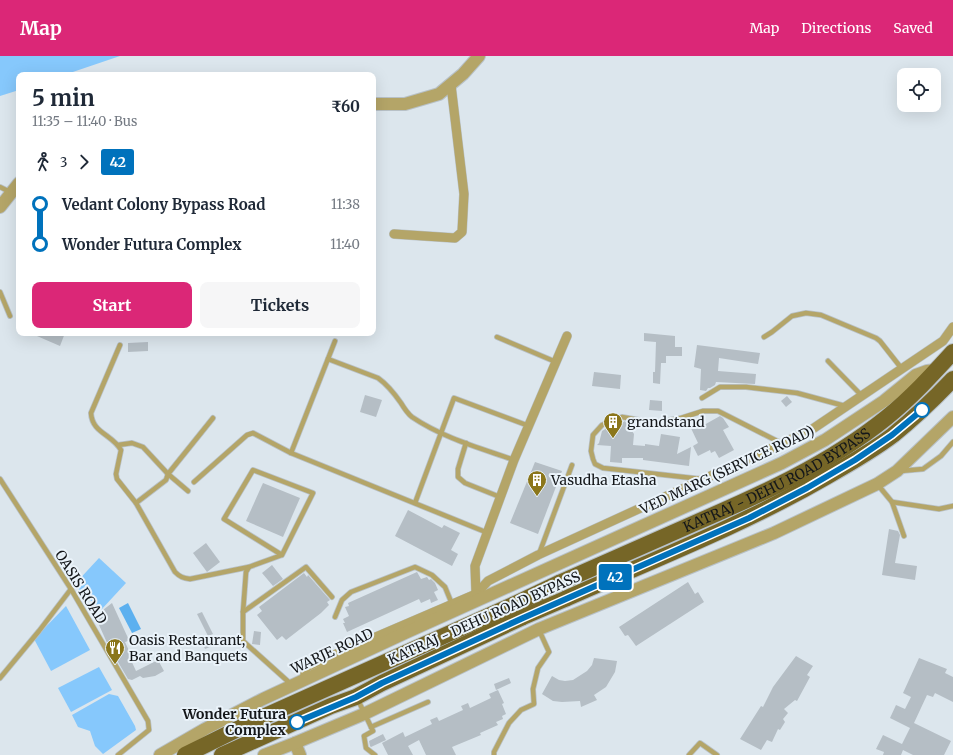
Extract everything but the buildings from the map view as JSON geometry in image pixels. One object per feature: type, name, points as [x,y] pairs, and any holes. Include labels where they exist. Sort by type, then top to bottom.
[{"type":"highway","name":"KATRAJ - DEHU ROAD BYPASS","points":[[222,755],[331,706],[356,697],[519,611],[559,583],[752,498],[807,470],[847,446],[885,419],[915,394],[936,370],[948,346]]},
{"type":"highway","name":"KATRAJ - DEHU ROAD BYPASS","points":[[186,755],[252,722],[519,611],[565,599],[749,518],[807,488],[855,460],[892,435],[932,402],[953,380]]},
{"type":"highway","points":[[932,402],[953,391]]},
{"type":"street","points":[[376,104],[405,104],[439,94],[463,74],[479,56]]},
{"type":"street","points":[[394,234],[455,238],[462,232],[464,194],[450,85]]},
{"type":"street","points":[[0,207],[15,188]]},
{"type":"street","points":[[299,684],[306,667],[452,604],[476,598],[488,581],[538,555],[811,430],[902,369],[948,346],[953,327]]},
{"type":"street","points":[[476,598],[475,566],[514,460],[567,336]]},
{"type":"street","name":"VED MARG (SERVICE ROAD)","points":[[520,582],[782,463],[825,440],[884,401],[916,375],[927,371],[936,370]]},
{"type":"street","points":[[264,755],[364,714],[539,629],[774,533],[876,484],[897,471],[953,418]]},
{"type":"street","points":[[539,573],[560,620]]},
{"type":"street","points":[[520,582],[539,629]]},
{"type":"street","name":"WARJE ROAD","points":[[160,755],[205,729],[476,598],[520,582]]},
{"type":"street","points":[[295,743],[300,755]]},
{"type":"lane","points":[[0,187],[15,188]]},
{"type":"lane","points":[[0,292],[10,316]]},
{"type":"lane","points":[[764,337],[792,316],[806,313],[821,315],[876,338],[902,369]]},
{"type":"lane","points":[[497,337],[556,362]]},
{"type":"lane","points":[[291,453],[335,341]]},
{"type":"lane","points":[[120,345],[91,413],[92,420],[100,432],[118,445],[121,450],[116,476],[136,503],[175,572],[184,578],[190,579],[249,567],[282,555],[313,493],[253,470],[224,519],[282,555]]},
{"type":"lane","points":[[328,359],[378,378],[390,388],[407,412],[441,432],[466,443],[514,460]]},
{"type":"lane","points":[[828,361],[862,396]]},
{"type":"lane","points":[[702,398],[720,387],[746,387],[797,394],[847,406]]},
{"type":"lane","points":[[414,503],[454,398],[529,426]]},
{"type":"lane","points":[[704,479],[603,468],[596,464],[593,459],[591,451],[593,435],[602,425],[622,417],[658,422],[681,418],[703,411],[718,411],[782,444]]},
{"type":"lane","points":[[136,503],[166,480],[168,474],[213,418]]},
{"type":"lane","points":[[194,482],[247,435],[253,433],[291,453],[488,533]]},
{"type":"lane","points":[[897,471],[923,468],[941,456],[953,442]]},
{"type":"lane","points":[[118,445],[132,443],[143,447],[168,474],[188,491]]},
{"type":"lane","points":[[466,443],[458,469],[458,477],[465,483],[501,497]]},
{"type":"lane","points":[[538,555],[572,465]]},
{"type":"lane","name":"OASIS ROAD","points":[[0,479],[71,590],[148,721],[149,730],[118,755]]},
{"type":"lane","points":[[876,484],[892,502],[904,536]]},
{"type":"lane","points":[[892,502],[939,509],[953,506]]},
{"type":"lane","points":[[249,567],[246,572],[243,612],[243,642],[299,684]]},
{"type":"lane","points":[[243,612],[306,567],[332,597]]},
{"type":"lane","points":[[335,616],[342,600],[351,592],[415,567],[432,575],[445,587],[452,604]]},
{"type":"lane","points":[[0,678],[71,590]]},
{"type":"lane","points":[[494,755],[494,752],[508,723],[521,710],[534,704],[533,689],[538,668],[549,652],[539,629]]},
{"type":"lane","points":[[356,697],[373,732],[364,736],[366,748],[375,755]]},
{"type":"lane","points":[[371,727],[428,702]]},
{"type":"lane","points":[[689,755],[700,742],[717,755]]},
{"type":"shaded area","points":[[0,56],[120,56],[73,72],[16,72],[16,91],[0,96]]},
{"type":"shaded area","points":[[99,558],[126,583],[101,610],[74,585]]},
{"type":"shaded area","points":[[128,603],[141,629],[132,633],[119,608]]},
{"type":"shaded area","points":[[66,606],[90,650],[51,671],[34,639]]},
{"type":"shaded area","points":[[99,667],[112,690],[71,712],[58,688]]},
{"type":"shaded area","points":[[109,694],[118,696],[136,730],[103,754],[95,746],[90,731],[78,727],[72,715]]},
{"type":"bus line","name":"42","points":[[297,722],[331,706],[356,697],[382,683],[523,618],[749,518],[807,488],[855,460],[892,435],[922,410]]},
{"type":"place","name":"grandstand","points":[[613,439]]},
{"type":"place","name":"Vasudha Etasha","points":[[537,497]]},
{"type":"place","name":"Oasis Restaurant, Bar and Banquets","points":[[115,665]]},
{"type":"place","name":"Wonder Futura Complex","points":[[297,722]]}]
